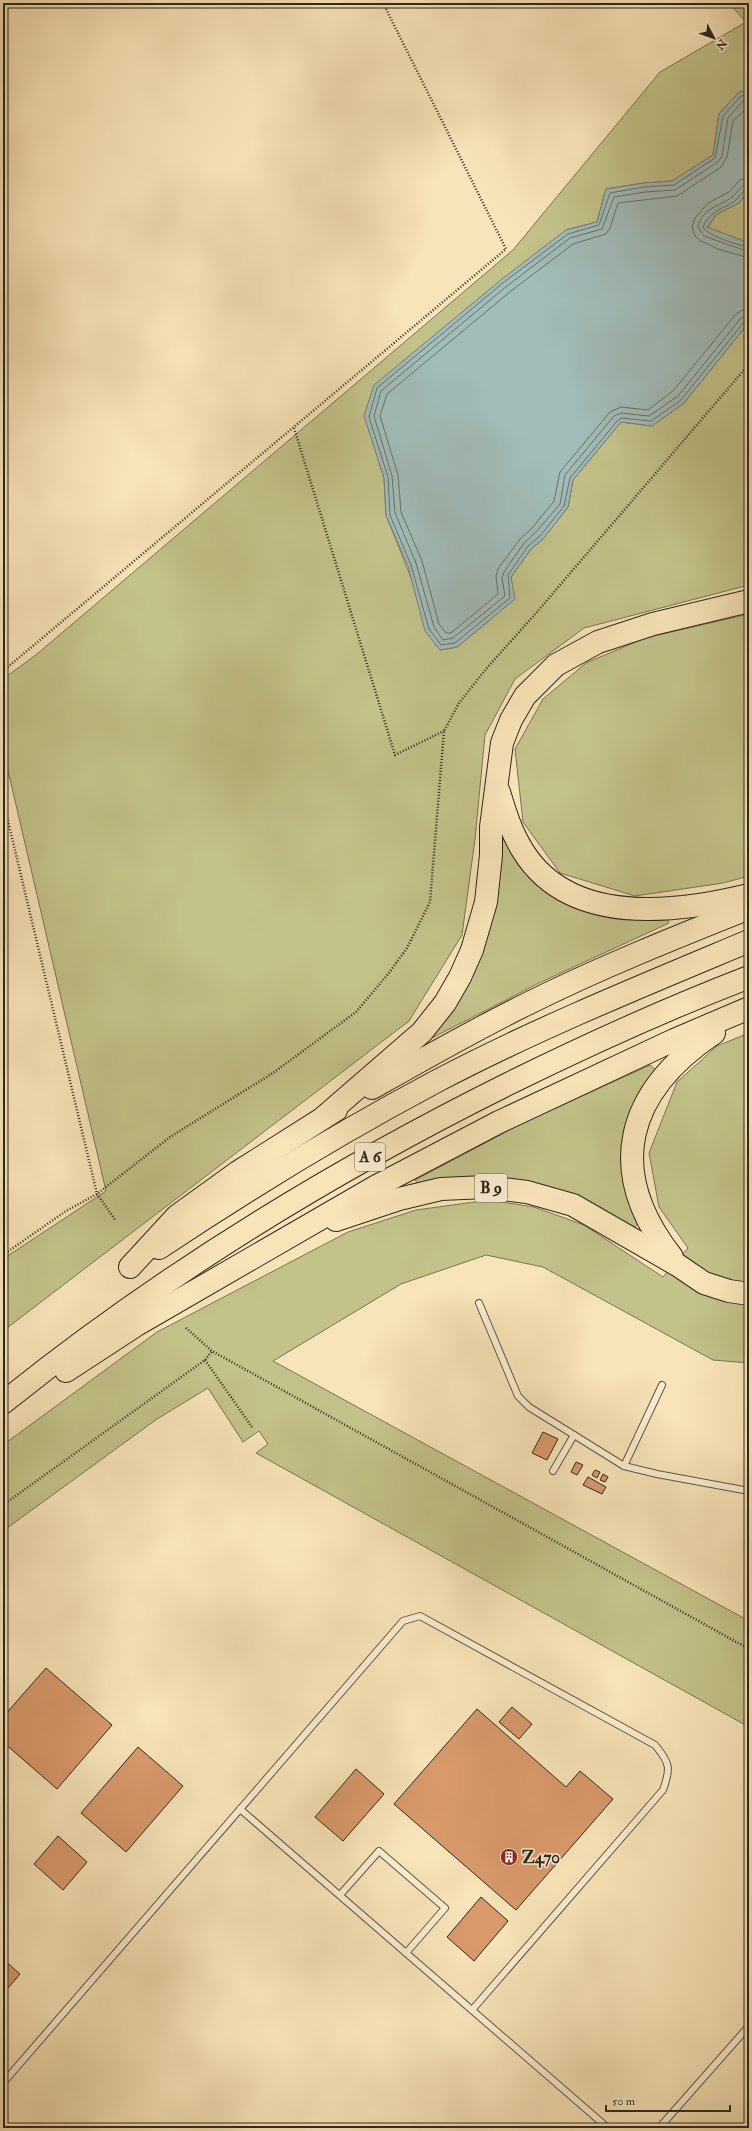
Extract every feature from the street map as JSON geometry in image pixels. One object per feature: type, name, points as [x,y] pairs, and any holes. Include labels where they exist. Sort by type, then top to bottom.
[{"type":"highway","points":[[324,1117],[422,1032],[444,1003],[460,976],[472,950],[486,902],[491,855],[491,827],[502,743],[511,720],[525,696],[556,665],[598,642],[623,633],[749,601]]},
{"type":"highway","points":[[497,784],[508,821],[523,852],[548,878],[575,895],[607,906],[641,910],[709,905],[749,895]]},
{"type":"highway","points":[[324,1117],[454,1042],[528,1004],[604,968],[749,908]]},
{"type":"highway","name":"A 6","points":[[324,1117],[238,1172],[177,1216],[130,1267],[236,1197],[317,1148],[438,1081],[516,1042],[656,980],[749,941]]},
{"type":"highway","name":"A 6","points":[[3,1403],[126,1310],[256,1223],[422,1127],[589,1044],[691,999],[749,977]]},
{"type":"highway","points":[[20,1389],[68,1371],[138,1324],[291,1235],[375,1187],[499,1122],[674,1040],[749,1009]]},
{"type":"highway","points":[[749,1009],[694,1046],[669,1070],[648,1098],[640,1116],[633,1149],[633,1167],[638,1199],[655,1235],[679,1266],[704,1283],[729,1292],[749,1294]]},
{"type":"highway","name":"B 9","points":[[291,1235],[399,1199],[441,1189],[486,1187],[527,1192],[573,1205],[679,1266]]},
{"type":"lane","points":[[479,1303],[518,1396],[529,1407],[624,1466],[657,1474],[749,1491]]},
{"type":"lane","points":[[624,1466],[662,1386]]},
{"type":"lane","points":[[553,1471],[574,1436]]},
{"type":"lane","points":[[3,2083],[403,1621],[420,1616],[655,1745],[667,1759],[669,1772],[663,1790],[472,2010]]},
{"type":"lane","points":[[240,1809],[608,2128]]},
{"type":"lane","points":[[340,1895],[379,1851],[445,1908],[406,1953]]},
{"type":"lane","points":[[659,2128],[749,2026]]},
{"type":"path","points":[[3,671],[506,249],[383,3]]},
{"type":"path","points":[[3,1255],[66,1211],[97,1194],[170,1137],[273,1073],[356,1012],[394,967],[407,948],[430,902],[444,731],[459,703],[486,669],[542,606],[749,364]]},
{"type":"path","points":[[294,428],[395,755],[444,731]]},
{"type":"path","points":[[3,800],[97,1194],[116,1221]]},
{"type":"path","points":[[186,1328],[212,1351],[749,1649]]},
{"type":"path","points":[[3,1505],[205,1360],[212,1351]]},
{"type":"path","points":[[205,1360],[252,1427]]},
{"type":"shaded area","points":[[729,3],[749,3],[749,91],[739,92],[719,114],[713,155],[672,181],[644,183],[606,189],[597,222],[566,230],[379,463],[384,478],[386,515],[440,650],[457,647],[489,621],[511,577],[531,549],[543,539],[568,507],[573,480],[621,422],[652,426],[684,403],[749,322],[749,585],[584,628],[515,679],[485,735],[475,839],[462,935],[409,1021],[3,1331],[3,1259],[106,1191],[3,749],[3,679],[37,654],[513,250],[660,72],[746,22]]},
{"type":"shaded area","points":[[749,191],[749,243],[707,228],[717,214],[739,203]]},
{"type":"shaded area","points":[[749,614],[749,876],[723,883],[635,896],[560,873],[523,822],[515,749],[543,699],[586,663],[645,638]]},
{"type":"shaded area","points":[[501,835],[504,835],[526,867],[667,919],[669,923],[539,983],[430,1039]]},
{"type":"shaded area","points":[[749,1033],[749,1363],[713,1360],[543,1267],[486,1255],[401,1284],[273,1361],[749,1621],[749,1727],[256,1453],[268,1444],[259,1431],[243,1442],[208,1388],[157,1419],[3,1531],[3,1445],[157,1332],[348,1232],[416,1210],[489,1200],[534,1207],[584,1225],[663,1277],[688,1248],[659,1207],[649,1153],[677,1082],[717,1046]]},
{"type":"shaded area","points":[[650,1065],[656,1070],[646,1088],[639,1222],[634,1228],[592,1206],[419,1185],[415,1180],[519,1125]]},
{"type":"water","points":[[749,91],[749,191],[739,203],[717,214],[707,227],[749,243],[749,322],[684,403],[652,426],[621,422],[573,480],[568,507],[543,539],[531,549],[511,577],[515,599],[457,647],[440,650],[425,631],[408,566],[386,515],[384,478],[364,416],[374,385],[502,279],[566,230],[597,222],[606,189],[644,183],[672,181],[713,155],[719,114],[739,92]]},
{"type":"building","points":[[543,1432],[558,1439],[547,1460],[532,1453]]},
{"type":"building","points":[[576,1462],[583,1465],[577,1475],[571,1472]]},
{"type":"building","points":[[595,1470],[600,1472],[597,1478],[592,1475]]},
{"type":"building","points":[[603,1474],[608,1477],[605,1482],[600,1480]]},
{"type":"building","points":[[588,1477],[606,1487],[602,1494],[583,1485]]},
{"type":"building","points":[[46,1668],[112,1725],[57,1789],[3,1742],[3,1717]]},
{"type":"building","points":[[512,1707],[532,1724],[519,1739],[499,1722]]},
{"type":"building","name":"Z470","points":[[477,1709],[566,1787],[580,1771],[613,1799],[516,1910],[394,1804]]},
{"type":"building","points":[[138,1747],[183,1786],[126,1852],[81,1813]]},
{"type":"building","points":[[356,1769],[384,1794],[343,1841],[315,1817]]},
{"type":"building","points":[[58,1836],[87,1862],[63,1890],[34,1864]]},
{"type":"building","points":[[481,1897],[508,1921],[474,1961],[447,1937]]},
{"type":"building","points":[[3,1959],[20,1974],[3,1994]]},
{"type":"place","name":"Z470","points":[[509,1857]]}]
